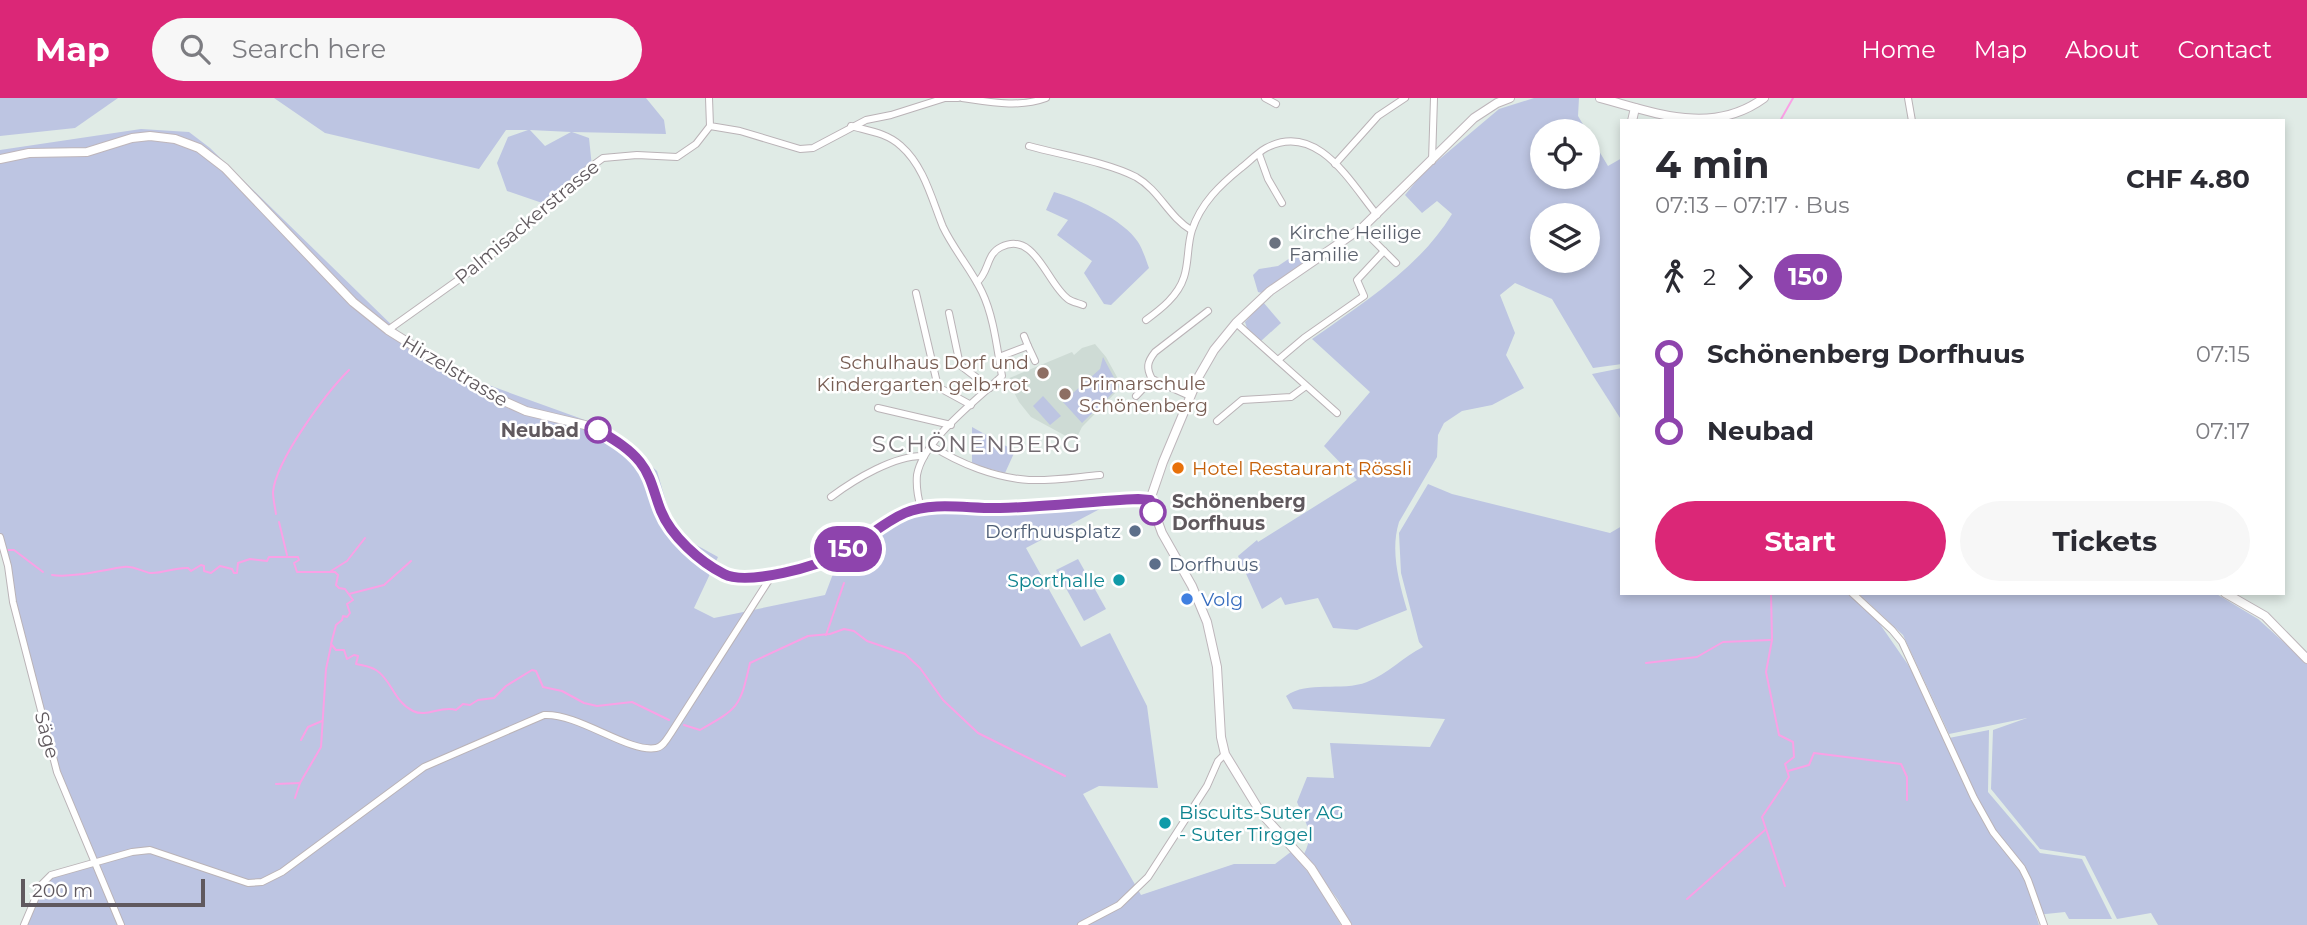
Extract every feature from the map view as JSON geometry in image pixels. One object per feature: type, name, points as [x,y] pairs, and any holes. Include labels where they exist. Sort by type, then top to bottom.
[{"type":"street","points":[[709,98],[710,126],[740,131],[800,149],[813,148],[866,120],[945,98],[1016,103],[1046,98]]},
{"type":"street","points":[[1265,98],[1276,104]]},
{"type":"street","points":[[1335,164],[1378,116],[1405,98]]},
{"type":"street","points":[[1432,160],[1434,98]]},
{"type":"street","points":[[1347,925],[1311,868],[1261,813],[1225,754],[1221,737],[1217,667],[1207,622],[1192,586],[1162,533],[1150,500],[1190,396],[1214,350],[1236,323],[1270,291],[1347,240],[1377,215],[1474,118],[1510,98]]},
{"type":"street","points":[[1600,98],[1686,119]]},
{"type":"street","points":[[1705,119],[1733,115],[1764,98]]},
{"type":"street","points":[[1908,98],[1912,119]]},
{"type":"street","points":[[1632,119],[1635,108]]},
{"type":"street","name":"Palmisackerstrasse","points":[[388,330],[479,265],[603,158],[637,155],[677,157],[696,144],[710,126]]},
{"type":"street","points":[[851,126],[885,135],[913,159],[944,228],[985,300],[999,356],[1002,376],[951,425],[925,456],[917,486],[921,508]]},
{"type":"street","name":"Hirzelstrasse","points":[[0,159],[29,153],[87,152],[142,137],[166,137],[191,144],[209,154],[353,302],[388,330],[497,398],[526,411],[576,421],[613,439],[641,463],[651,481],[664,518],[674,532],[717,570],[732,577],[769,574],[832,558],[893,520],[921,508],[1000,508],[1150,500]]},
{"type":"street","points":[[1146,320],[1163,308],[1184,277],[1191,230],[1203,206],[1219,186],[1259,153],[1283,142],[1301,141],[1321,150],[1377,215]]},
{"type":"street","points":[[1029,146],[1114,169],[1136,178],[1152,190],[1175,219],[1191,230]]},
{"type":"street","points":[[1259,153],[1268,179],[1282,203]]},
{"type":"street","points":[[1370,237],[1396,263]]},
{"type":"street","points":[[977,282],[981,280],[992,254],[1001,247],[1021,245],[1030,250],[1045,273],[1069,300],[1083,305]]},
{"type":"street","points":[[1278,360],[1304,338],[1364,296],[1357,280],[1384,251]]},
{"type":"street","points":[[916,293],[938,387],[971,405]]},
{"type":"street","points":[[1190,396],[1152,379],[1148,371],[1148,361],[1155,352],[1208,311]]},
{"type":"street","points":[[949,313],[960,365],[990,388]]},
{"type":"street","points":[[1236,323],[1337,413]]},
{"type":"street","points":[[1024,335],[1035,361]]},
{"type":"street","points":[[999,356],[1028,346]]},
{"type":"street","points":[[1136,396],[1152,379]]},
{"type":"street","points":[[1216,421],[1242,400],[1291,397],[1306,386]]},
{"type":"street","points":[[878,408],[951,425]]},
{"type":"street","points":[[932,446],[962,462],[1009,477],[1030,480],[1100,475]]},
{"type":"street","points":[[831,497],[875,470],[912,456],[925,456]]},
{"type":"street","name":"Säge","points":[[0,537],[8,566],[13,602],[57,772],[121,925]]},
{"type":"street","points":[[24,925],[41,885],[51,875],[132,852],[150,850],[248,883],[261,882],[282,872],[424,767],[544,715],[559,714],[629,743],[644,748],[657,748],[664,743],[678,722],[769,580],[769,574]]},
{"type":"street","points":[[1854,595],[1902,642],[1974,798],[1993,832],[2022,868],[2044,925]]},
{"type":"street","points":[[2228,595],[2265,616],[2307,659]]},
{"type":"street","points":[[1081,925],[1119,905],[1148,877],[1208,786],[1218,761],[1225,754]]},
{"type":"shaded area","points":[[0,98],[118,98],[75,128],[0,136]]},
{"type":"shaded area","points":[[274,98],[646,98],[664,120],[666,134],[572,132],[589,138],[592,167],[551,206],[507,191],[497,163],[508,137],[528,130],[506,130],[479,169],[325,133]],"holes":[[[530,130],[571,132],[545,146]]]},
{"type":"shaded area","points":[[1534,98],[1579,98],[1580,119],[1530,119],[1530,189],[1600,189],[1600,153],[1608,166],[1620,159],[1620,364],[1593,368],[1552,299],[1515,283],[1500,295],[1515,333],[1506,355],[1524,388],[1492,405],[1462,411],[1444,423],[1438,435],[1437,457],[1399,522],[1396,533],[1397,566],[1407,610],[1357,630],[1333,628],[1318,598],[1285,605],[1281,597],[1262,609],[1238,556],[1257,540],[1258,542],[1357,480],[1324,446],[1370,392],[1312,339],[1407,268],[1439,233],[1452,214],[1437,201],[1422,213],[1405,195],[1422,174],[1499,109]]},
{"type":"shaded area","points":[[141,129],[189,132],[210,148],[401,334],[469,378],[607,428],[657,471],[671,519],[691,542],[718,557],[694,608],[714,618],[825,595],[839,558],[921,508],[1115,501],[1026,548],[1081,647],[1110,633],[1147,706],[1158,788],[1099,786],[1083,794],[1141,895],[1234,864],[1275,864],[1292,851],[1317,884],[1341,925],[24,925],[36,895],[47,880],[54,875],[94,863],[57,772],[13,602],[0,532],[0,150]]},
{"type":"shaded area","points":[[1054,192],[1112,218],[1140,245],[1149,268],[1111,305],[1104,304],[1084,273],[1092,261],[1057,235],[1068,220],[1046,210]]},
{"type":"shaded area","points":[[1296,254],[1305,262],[1262,293],[1258,292],[1253,275],[1259,269],[1278,266]]},
{"type":"shaded area","points":[[1263,302],[1281,323],[1261,341],[1247,328],[1245,322]]},
{"type":"shaded area","name":"Primarschule Schönenberg","points":[[1095,344],[1106,357],[1122,386],[1082,427],[1075,441],[1031,417],[1019,402],[1007,379],[1072,352],[1074,355],[1082,348]]},
{"type":"shaded area","points":[[1103,357],[1119,387],[1082,423],[1063,402],[1100,369]]},
{"type":"shaded area","points":[[1620,368],[1620,418],[1592,374]]},
{"type":"shaded area","points":[[1043,396],[1061,416],[1050,425],[1033,406]]},
{"type":"shaded area","points":[[972,427],[1015,451],[1005,473],[972,464]]},
{"type":"shaded area","points":[[1428,484],[1452,494],[1610,533],[1620,527],[1620,595],[1849,595],[1875,617],[1911,669],[1944,739],[1989,730],[1988,792],[2040,853],[2082,859],[2112,919],[2069,919],[2065,912],[2036,915],[2039,925],[1351,925],[1338,900],[1304,854],[1309,834],[1297,802],[1307,777],[1334,778],[1330,743],[1430,747],[1445,719],[1293,709],[1286,696],[1304,688],[1367,682],[1423,647],[1419,642],[1401,573],[1399,533]]},
{"type":"shaded area","points":[[1078,559],[1106,609],[1084,621],[1056,570]]},
{"type":"shaded area","points":[[1860,595],[2218,595],[2258,619],[2307,663],[2307,925],[2158,925],[2151,913],[2117,919],[2085,856],[2040,849],[1991,789],[1993,730],[2027,718],[1949,734],[1903,635]]},
{"type":"waterway","points":[[1781,119],[1793,98]]},
{"type":"waterway","points":[[276,514],[273,492],[276,479],[292,445],[328,394],[349,370]]},
{"type":"waterway","points":[[279,522],[287,555]]},
{"type":"waterway","points":[[331,571],[347,561],[365,538]]},
{"type":"waterway","points":[[8,550],[14,550],[43,572]]},
{"type":"waterway","points":[[52,575],[78,575],[126,567],[150,573],[183,568],[191,571],[201,565],[204,566],[204,571],[211,573],[220,566],[237,573],[238,563],[250,559],[267,561],[269,557],[298,557],[299,560],[294,563],[297,572],[335,572],[338,575],[336,585],[345,589],[353,600],[347,604],[350,613],[347,617],[343,616],[336,625],[331,644],[336,650],[344,650],[347,659],[358,656],[356,664],[372,668],[381,674],[401,702],[413,711],[424,713],[456,710],[463,704],[470,705],[478,700],[494,698],[506,686],[532,670],[536,671],[543,687],[562,691],[584,703],[597,706],[632,702],[669,720]]},
{"type":"waterway","points":[[349,594],[384,585],[411,561]]},
{"type":"waterway","points":[[826,635],[844,583]]},
{"type":"waterway","points":[[1771,595],[1772,640],[1766,672],[1779,735],[1793,742],[1794,757],[1785,764],[1789,777],[1762,817],[1785,886]]},
{"type":"waterway","points":[[684,725],[700,730],[730,711],[740,698],[750,663],[808,636],[830,634],[844,629],[854,631],[867,641],[905,654],[920,668],[943,700],[978,733],[1065,776]]},
{"type":"waterway","points":[[1646,663],[1697,657],[1723,642],[1770,640]]},
{"type":"waterway","points":[[295,798],[300,783],[321,747],[326,669],[331,646]]},
{"type":"waterway","points":[[301,740],[308,727],[322,721]]},
{"type":"waterway","points":[[1788,771],[1809,765],[1814,753],[1901,764],[1907,777],[1907,800]]},
{"type":"waterway","points":[[276,784],[300,783]]},
{"type":"waterway","points":[[1687,899],[1765,830]]},
{"type":"bus line","name":"150","points":[[598,430],[623,446],[641,463],[668,525],[674,532],[717,570],[737,578],[769,574],[825,561],[840,555],[907,512],[921,508],[1000,508],[1138,499],[1150,500],[1153,512]]},
{"type":"place","name":"Kirche Heilige Familie","points":[[1275,243]]},
{"type":"place","name":"Schulhaus Dorf und Kindergarten gelb+rot","points":[[1043,373]]},
{"type":"place","name":"Primarschule Schönenberg","points":[[1065,394]]},
{"type":"place","name":"Neubad","points":[[598,430]]},
{"type":"place","name":"Hotel Restaurant Rössli","points":[[1178,468]]},
{"type":"place","name":"Schönenberg Dorfhuus","points":[[1153,512]]},
{"type":"place","name":"Dorfhuusplatz","points":[[1135,531]]},
{"type":"place","name":"Dorfhuus","points":[[1155,564]]},
{"type":"place","name":"Sporthalle","points":[[1119,580]]},
{"type":"place","name":"Volg","points":[[1187,599]]},
{"type":"place","name":"Biscuits-Suter AG - Suter Tirggel","points":[[1165,823]]},
{"type":"district","name":"SCHÖNENBERG","points":[[977,444]]}]
